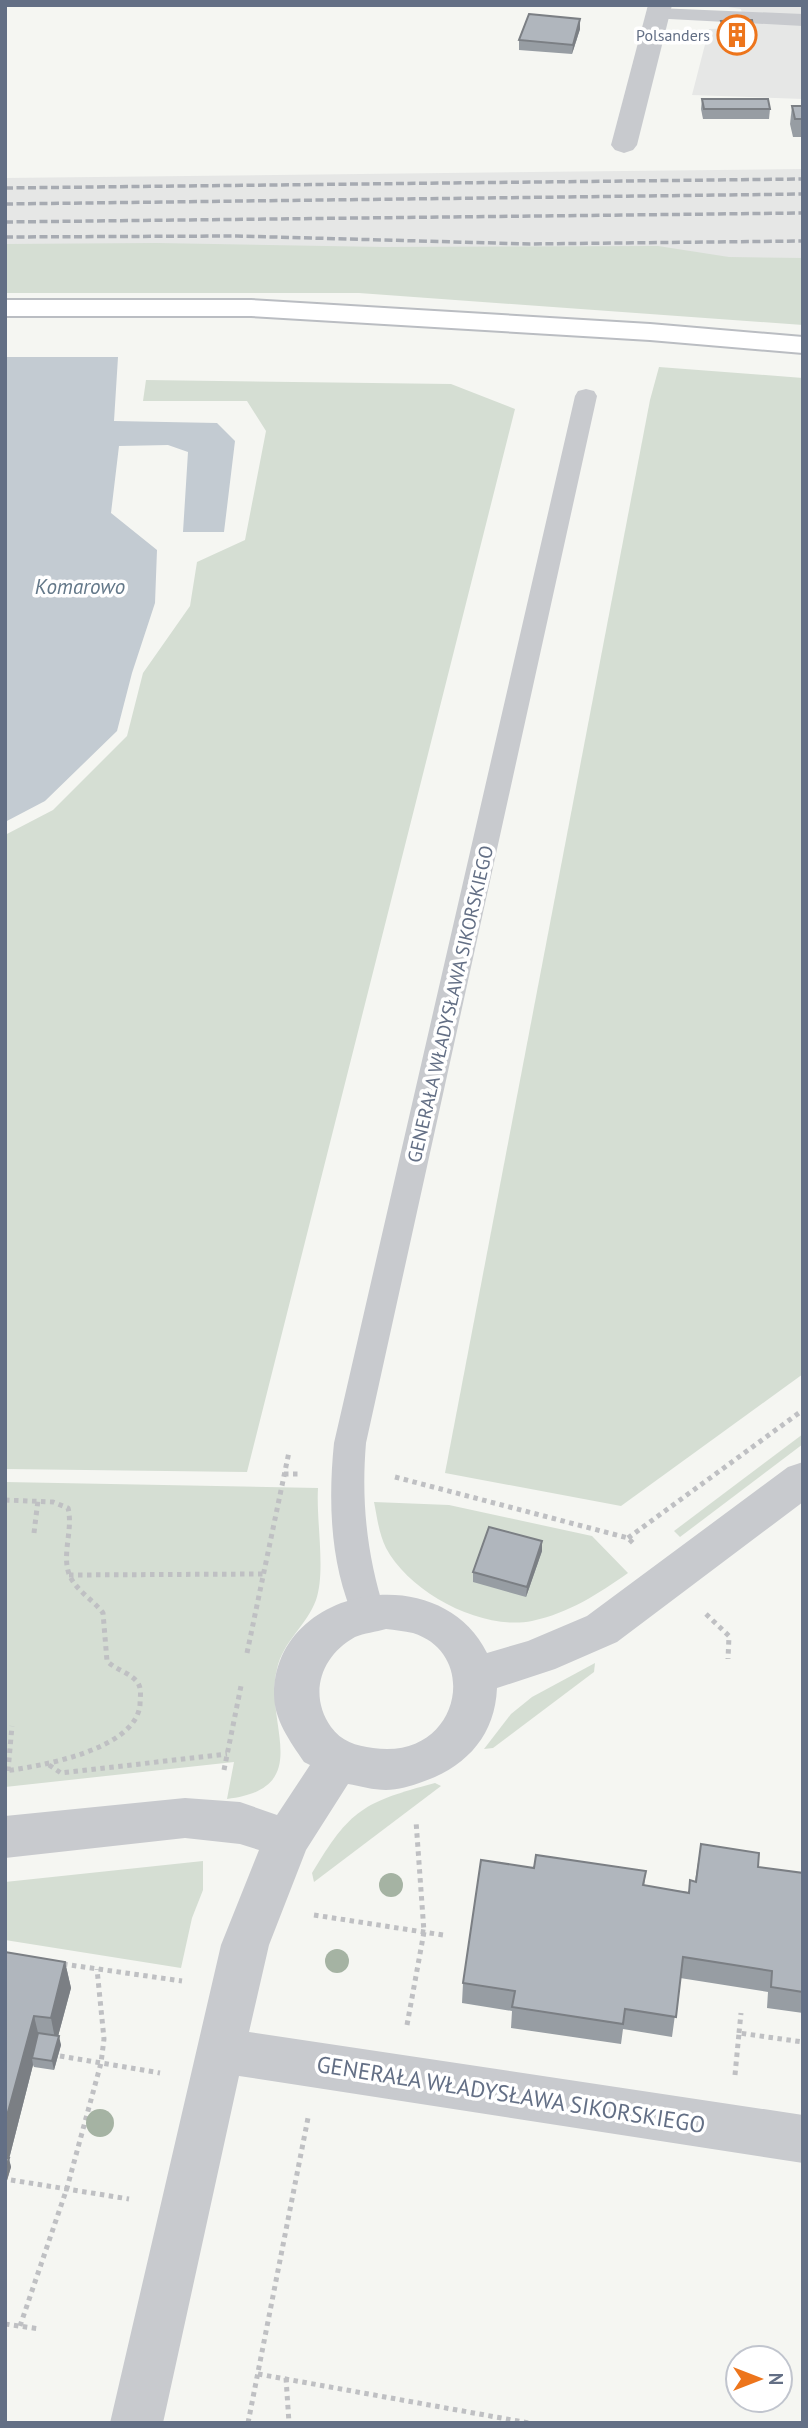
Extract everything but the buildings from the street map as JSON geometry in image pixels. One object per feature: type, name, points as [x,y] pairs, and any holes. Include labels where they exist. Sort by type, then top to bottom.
[{"type":"street","points":[[624,145],[658,9]]},
{"type":"street","points":[[5,308],[251,308],[650,332],[803,345]]},
{"type":"street","points":[[474,1675],[499,1670],[566,1646],[602,1629],[803,1479]]},
{"type":"street","points":[[368,1612],[410,1614],[431,1621],[450,1634],[464,1650],[474,1675],[477,1693],[472,1716],[459,1737],[440,1754],[415,1766],[386,1770],[361,1768],[338,1760],[317,1744],[304,1727],[294,1687],[299,1668],[309,1649],[323,1633],[341,1621],[368,1612]]},
{"type":"street","points":[[136,2423],[245,1944],[288,1839],[338,1760]]},
{"type":"street","points":[[5,1837],[185,1818],[240,1823],[288,1839]]},
{"type":"street","name":"GENERAŁA WŁADYSŁAWA SIKORSKIEGO","points":[[219,2049],[803,2138]]},
{"type":"lane","points":[[658,9],[803,20]]},
{"type":"lane","name":"GENERAŁA WŁADYSŁAWA SIKORSKIEGO","points":[[368,1612],[356,1575],[346,1513],[350,1443],[586,396]]},
{"type":"path","points":[[347,1474],[384,1474],[628,1538],[803,1410]]},
{"type":"path","points":[[245,1664],[289,1452]]},
{"type":"path","points":[[5,1500],[38,1500],[68,1508],[72,1519],[69,1575],[78,1590],[103,1613],[108,1662],[134,1678],[141,1690],[141,1703],[136,1719],[121,1735],[96,1748],[49,1764],[7,1771],[12,1726]]},
{"type":"path","points":[[34,1532],[38,1500]]},
{"type":"path","points":[[69,1575],[263,1574]]},
{"type":"path","points":[[697,1605],[729,1636],[728,1659]]},
{"type":"path","points":[[216,1821],[243,1677]]},
{"type":"path","points":[[49,1764],[61,1773],[227,1754]]},
{"type":"path","points":[[404,2038],[424,1932],[416,1821]]},
{"type":"path","points":[[310,1914],[443,1935]]},
{"type":"path","points":[[58,1963],[187,1982]]},
{"type":"path","points":[[20,2326],[66,2188],[101,2063],[104,2039],[97,1969]]},
{"type":"path","points":[[729,2128],[741,2012]]},
{"type":"path","points":[[739,2033],[803,2042]]},
{"type":"path","points":[[60,2056],[164,2074]]},
{"type":"path","points":[[248,2423],[318,2065]]},
{"type":"path","points":[[11,2180],[129,2199]]},
{"type":"path","points":[[5,2323],[40,2329]]},
{"type":"path","points":[[258,2374],[529,2423]]},
{"type":"path","points":[[286,2378],[289,2423]]},
{"type":"shaded area","name":"Polsanders","points":[[715,5],[803,5],[803,99],[692,95],[709,29],[745,28],[741,9]]},
{"type":"shaded area","points":[[803,169],[803,269],[5,246],[5,178]]},
{"type":"shaded area","points":[[157,243],[384,247],[658,246],[729,257],[803,258],[803,325],[359,293],[5,293],[5,244]]},
{"type":"shaded area","points":[[659,367],[803,378],[803,1374],[621,1506],[445,1473],[650,400]]},
{"type":"shaded area","points":[[146,380],[451,384],[515,409],[247,1472],[5,1469],[5,835],[53,810],[127,736],[143,673],[190,606],[197,562],[245,540],[266,431],[247,401],[143,401]]},
{"type":"shaded area","points":[[803,1434],[803,1444],[680,1537],[674,1531]]},
{"type":"shaded area","points":[[5,1482],[318,1488],[321,1561],[319,1588],[312,1609],[284,1650],[277,1669],[275,1690],[280,1750],[279,1767],[271,1782],[254,1792],[227,1799],[234,1762],[5,1787]]},
{"type":"shaded area","points":[[374,1502],[449,1505],[592,1536],[628,1573],[571,1608],[546,1618],[512,1623],[491,1620],[449,1605],[412,1580],[386,1548]]},
{"type":"shaded area","points":[[595,1663],[594,1672],[493,1748],[484,1749],[511,1714],[532,1697]]},
{"type":"shaded area","points":[[435,1783],[441,1786],[314,1882],[312,1873],[325,1852],[349,1821],[361,1811],[391,1796]]},
{"type":"shaded area","points":[[203,1861],[203,1890],[192,1918],[181,1968],[5,1940],[5,1882]]},
{"type":"water","name":"Komarowo","points":[[5,357],[118,357],[114,421],[217,423],[235,441],[224,532],[183,532],[188,452],[168,445],[119,446],[111,513],[157,550],[155,603],[132,673],[117,731],[45,801],[5,822]]},
{"type":"railway","points":[[5,188],[803,179]]},
{"type":"railway","points":[[5,204],[803,194]]},
{"type":"railway","points":[[5,222],[803,213]]},
{"type":"railway","points":[[5,237],[237,236],[530,244],[803,241]]},
{"type":"place","name":"Polsanders","points":[[737,35]]}]
